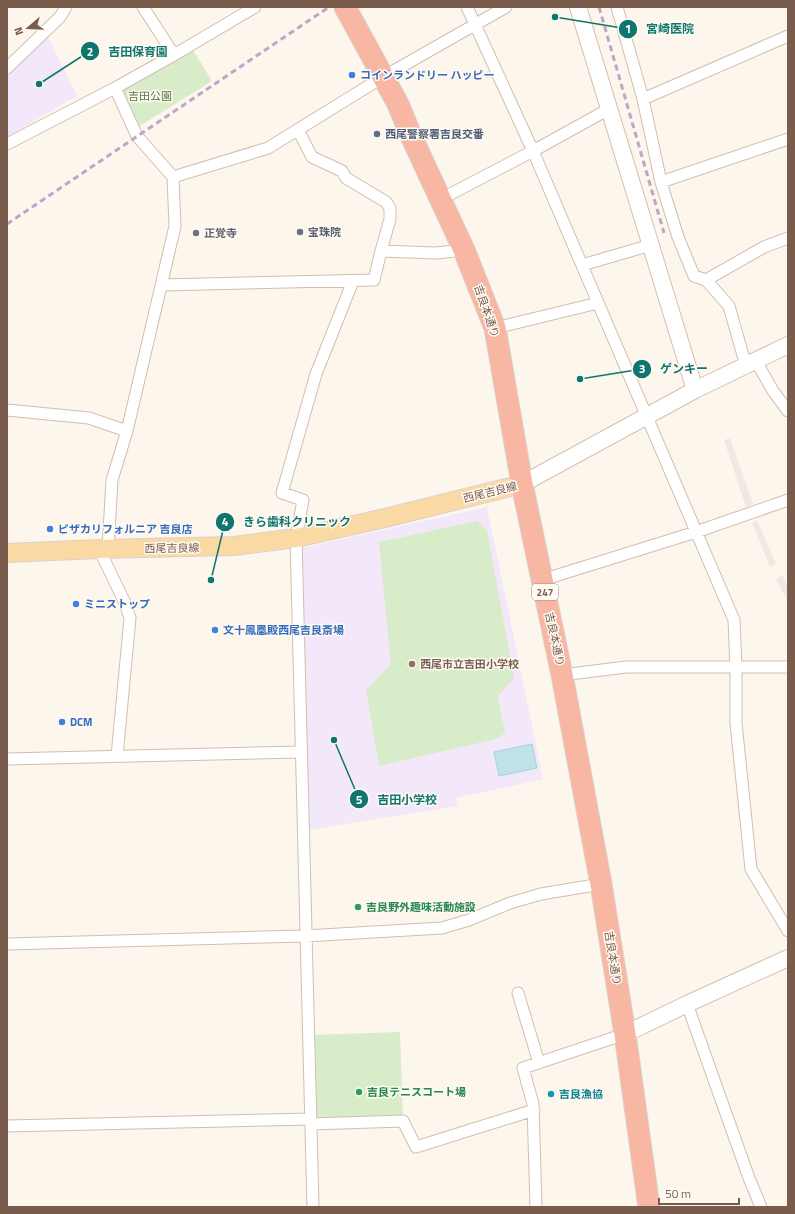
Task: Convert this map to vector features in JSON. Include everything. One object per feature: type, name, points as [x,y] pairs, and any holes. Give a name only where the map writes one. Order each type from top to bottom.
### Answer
[{"type":"highway","name":"吉良本通り","points":[[347,8],[398,104],[412,138],[464,250],[495,328],[522,484],[562,675],[601,884],[625,1034],[649,1207]]},
{"type":"main road","name":"西尾吉良線","points":[[7,553],[234,546],[296,538],[522,484]]},
{"type":"street","points":[[7,68],[60,17],[66,7]]},
{"type":"street","points":[[143,7],[174,55]]},
{"type":"street","points":[[7,144],[115,88],[174,55],[240,11],[256,7]]},
{"type":"street","points":[[467,7],[533,151],[734,620],[736,723],[751,869],[788,931]]},
{"type":"street","points":[[173,177],[268,148],[383,77],[506,7]]},
{"type":"street","points":[[578,7],[695,390]]},
{"type":"street","points":[[617,7],[642,100],[661,182],[678,237],[694,276],[706,280],[729,306],[751,364],[788,411]]},
{"type":"street","points":[[642,100],[788,36]]},
{"type":"street","points":[[115,88],[138,136],[173,177],[175,226],[126,431],[112,480],[103,549],[130,618],[117,756]]},
{"type":"street","points":[[441,199],[609,109]]},
{"type":"street","points":[[162,285],[374,280],[390,219],[390,208],[386,202],[346,178],[342,171],[312,157],[298,130]]},
{"type":"street","points":[[661,182],[788,138]]},
{"type":"street","points":[[706,280],[764,247],[788,238]]},
{"type":"street","points":[[582,265],[651,245]]},
{"type":"street","points":[[381,251],[436,253],[464,250]]},
{"type":"street","points":[[313,1207],[296,538],[303,500],[282,493],[316,374],[353,281]]},
{"type":"street","points":[[495,328],[598,303]]},
{"type":"street","points":[[522,484],[695,390],[751,364],[788,344]]},
{"type":"street","points":[[7,410],[90,418],[126,431]]},
{"type":"street","points":[[542,580],[696,532],[788,500]]},
{"type":"street","points":[[562,675],[626,667],[788,667]]},
{"type":"street","points":[[7,758],[301,752]]},
{"type":"street","points":[[7,944],[305,936],[442,928],[469,920],[510,903],[541,894],[601,884]]},
{"type":"street","points":[[536,1207],[534,1110],[523,1068],[625,1034],[788,958]]},
{"type":"street","points":[[518,993],[539,1063]]},
{"type":"street","points":[[687,1004],[748,1178],[761,1207]]},
{"type":"street","points":[[7,1126],[403,1121],[416,1147],[534,1110]]},
{"type":"shaded area","points":[[47,35],[77,96],[7,137],[7,72]]},
{"type":"shaded area","points":[[730,438],[753,504],[746,507],[724,440]]},
{"type":"shaded area","name":"西尾市立吉田小学校","points":[[487,507],[543,779],[456,798],[458,806],[308,830],[302,548]]},
{"type":"shaded area","points":[[757,520],[776,564],[770,567],[752,523]]},
{"type":"shaded area","points":[[782,575],[788,586],[788,602],[776,579]]},
{"type":"green space","name":"吉田公園","points":[[193,50],[212,81],[138,127],[123,92],[125,88]]},
{"type":"green space","points":[[477,521],[487,530],[514,678],[498,696],[505,733],[496,739],[379,766],[366,690],[391,664],[379,542]]},
{"type":"green space","name":"吉良テニスコート場","points":[[400,1032],[403,1121],[317,1123],[315,1035]]},
{"type":"water","points":[[532,744],[537,768],[499,776],[494,752]]},
{"type":"railway","points":[[7,224],[329,7]]},
{"type":"railway","points":[[599,7],[664,233]]},
{"type":"place","name":"宮崎医院","points":[[555,17]]},
{"type":"place","name":"コインランドリー ハッピー","points":[[352,75]]},
{"type":"place","name":"吉田保育園","points":[[39,84]]},
{"type":"place","name":"西尾警察署吉良交番","points":[[377,134]]},
{"type":"place","name":"宝珠院","points":[[300,232]]},
{"type":"place","name":"正覚寺","points":[[196,233]]},
{"type":"place","name":"ゲンキー","points":[[580,379]]},
{"type":"place","name":"ピザカリフォルニア 吉良店","points":[[50,529]]},
{"type":"place","name":"きら歯科クリニック","points":[[211,580]]},
{"type":"place","name":"ミニストップ","points":[[76,604]]},
{"type":"place","name":"文十鳳凰殿西尾吉良斎場","points":[[215,630]]},
{"type":"place","name":"西尾市立吉田小学校","points":[[412,664]]},
{"type":"place","name":"DCM","points":[[62,722]]},
{"type":"place","name":"吉田小学校","points":[[334,740]]},
{"type":"place","name":"吉良野外趣味活動施設","points":[[358,907]]},
{"type":"place","name":"吉良テニスコート場","points":[[359,1092]]},
{"type":"place","name":"吉良漁協","points":[[551,1094]]}]
